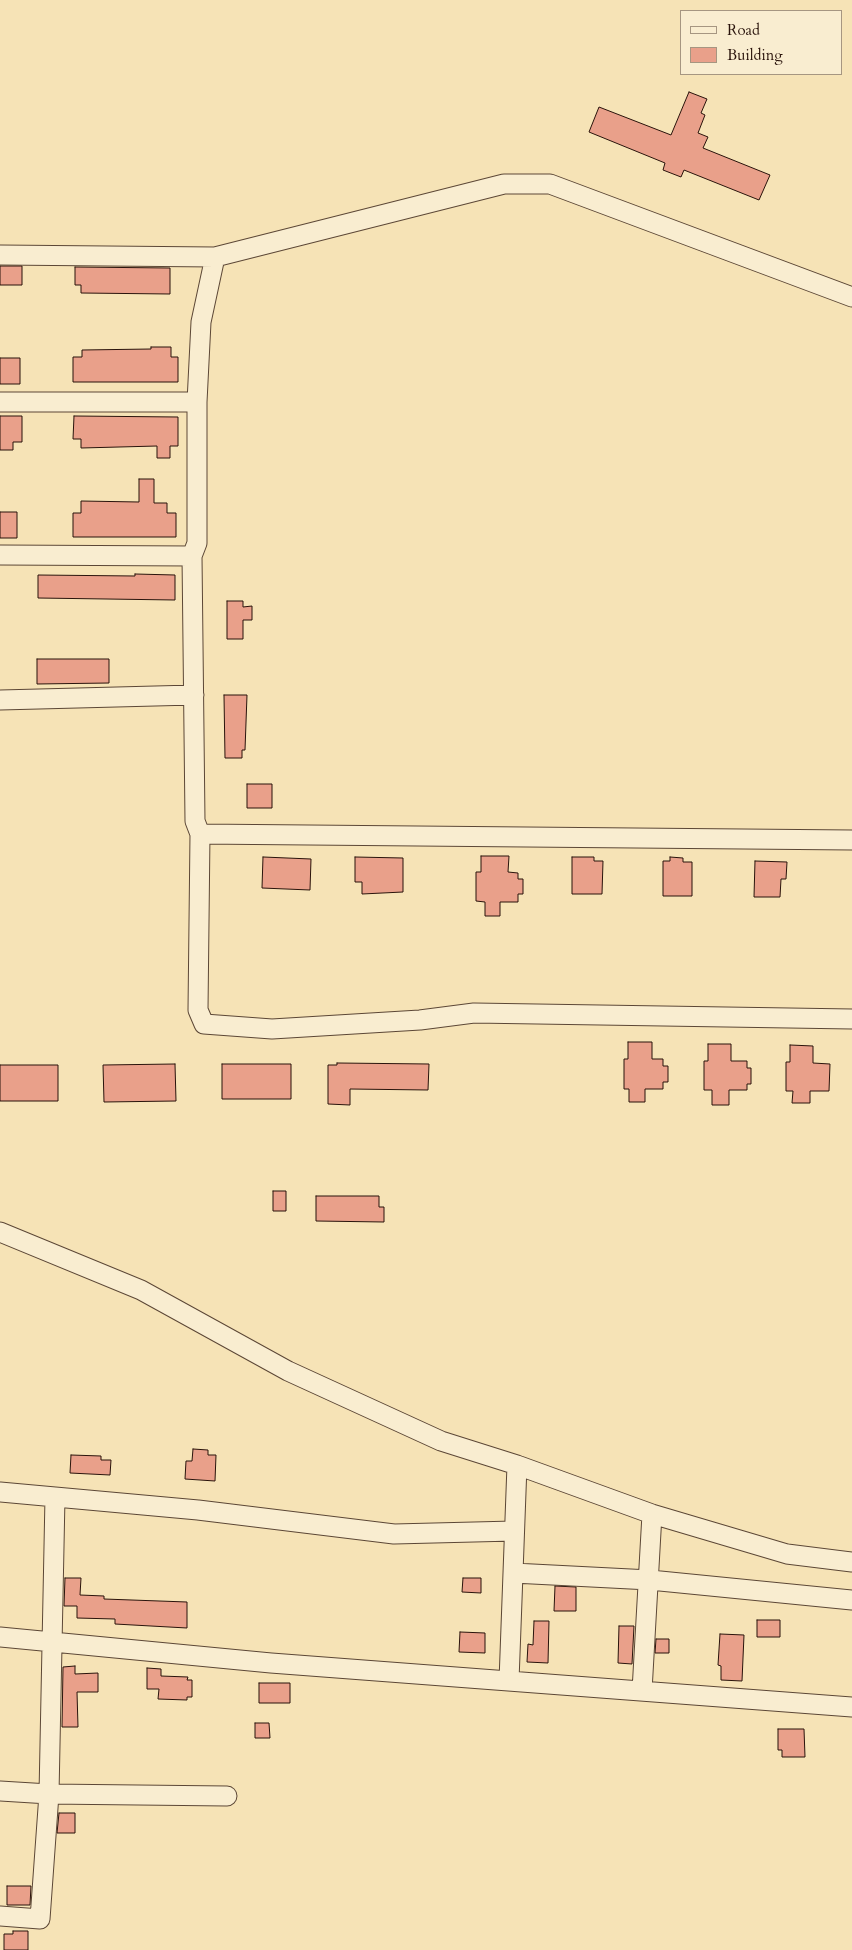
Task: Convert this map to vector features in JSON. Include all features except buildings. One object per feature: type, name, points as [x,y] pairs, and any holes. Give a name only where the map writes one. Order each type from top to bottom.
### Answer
[{"type":"street","points":[[0,255],[215,258],[504,184],[550,184],[852,297]]},
{"type":"street","points":[[215,258],[201,322],[197,402],[197,543],[192,556],[195,821],[200,834],[198,1010],[204,1024],[272,1029],[420,1020],[474,1013],[852,1019]]},
{"type":"street","points":[[0,402],[197,402]]},
{"type":"street","points":[[0,556],[192,556]]},
{"type":"street","points":[[0,700],[194,695]]},
{"type":"street","points":[[200,834],[852,840]]},
{"type":"street","points":[[0,1232],[141,1290],[288,1371],[441,1441],[517,1465],[652,1514],[787,1554],[852,1562]]},
{"type":"street","points":[[509,1681],[517,1465]]},
{"type":"street","points":[[0,1492],[198,1510],[394,1534],[514,1531]]},
{"type":"street","points":[[0,1916],[40,1919],[49,1794],[50,1642],[53,1640],[55,1498]]},
{"type":"street","points":[[642,1691],[650,1580],[652,1514]]},
{"type":"street","points":[[513,1573],[650,1580],[852,1600]]},
{"type":"street","points":[[0,1637],[271,1663],[852,1707]]},
{"type":"street","points":[[0,1791],[49,1794],[226,1796]]}]
